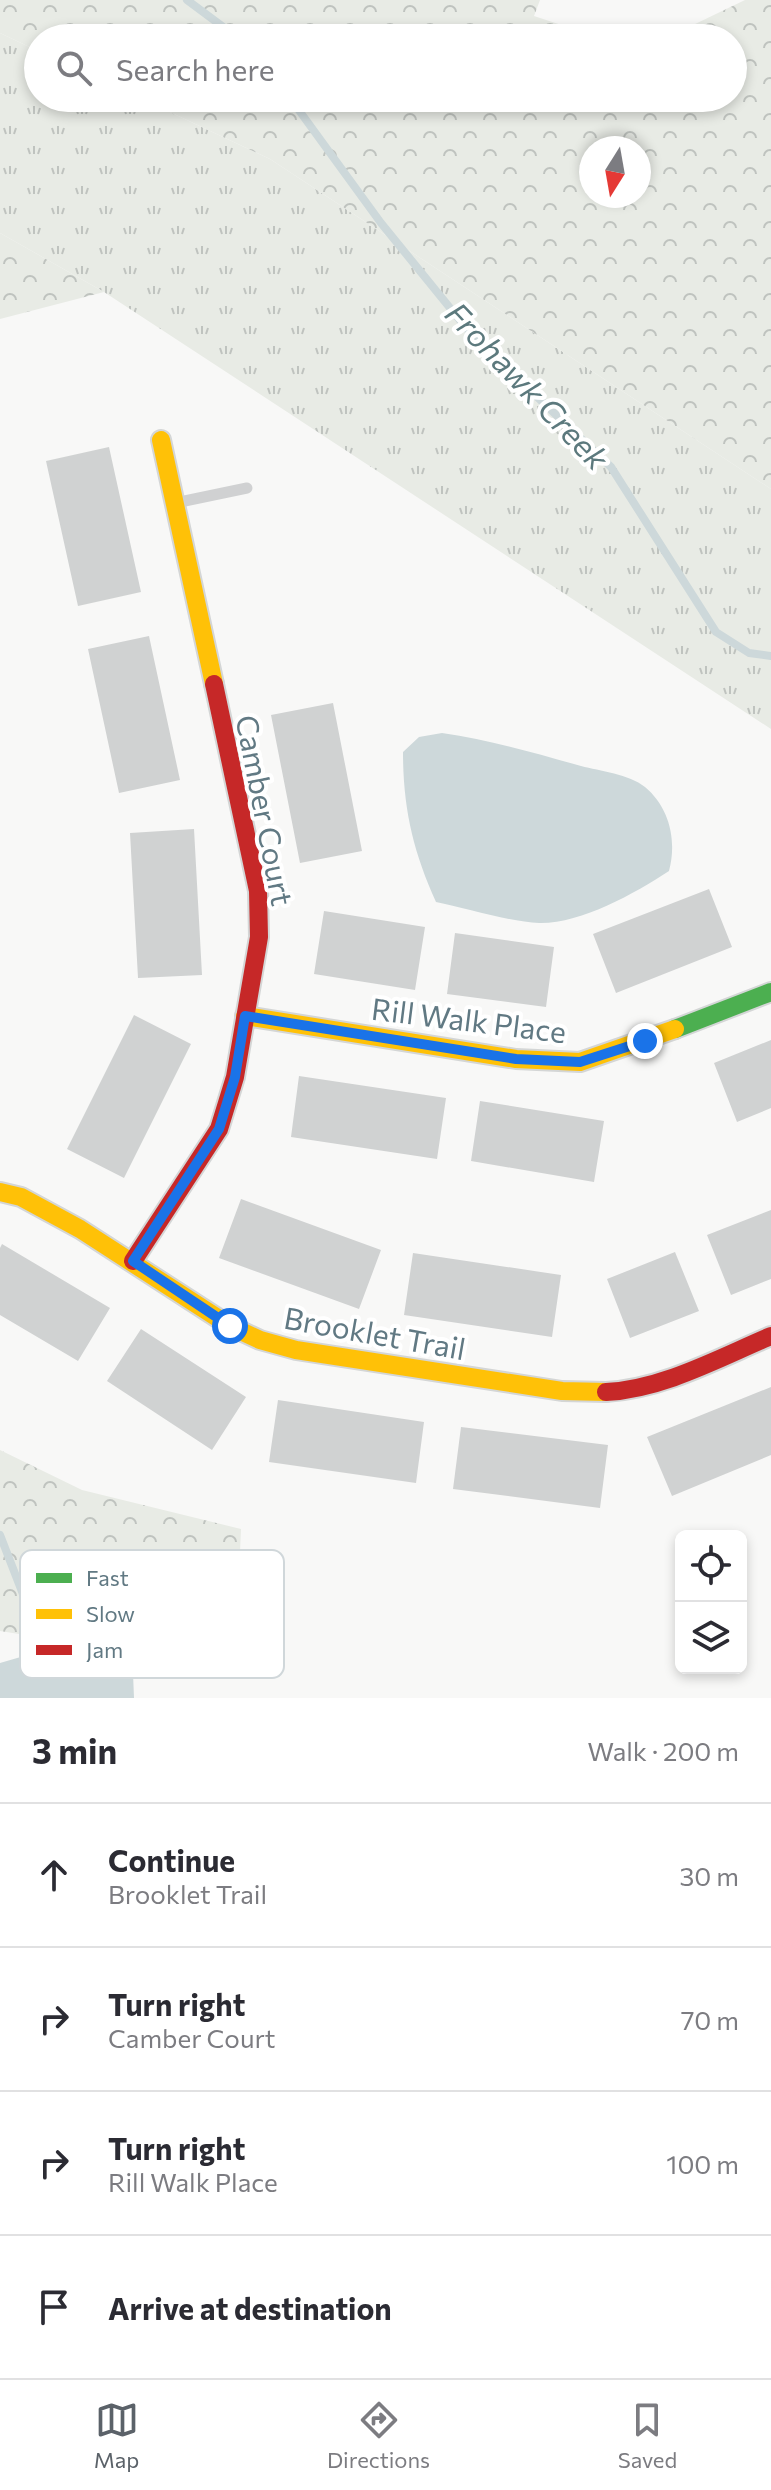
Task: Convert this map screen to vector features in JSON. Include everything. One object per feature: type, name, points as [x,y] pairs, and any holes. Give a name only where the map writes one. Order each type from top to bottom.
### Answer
[{"type":"street","name":"Camber Court","points":[[133,1261],[219,1129],[235,1077],[259,937],[258,891],[161,440]]},
{"type":"street","name":"Rill Walk Place","points":[[245,1016],[516,1059],[580,1062],[645,1041],[771,992]]},
{"type":"street","name":"Brooklet Trail","points":[[0,1192],[21,1197],[133,1261],[230,1326],[260,1340],[296,1350],[562,1391],[626,1390],[679,1373],[771,1336]]},
{"type":"lane","points":[[175,504],[247,488]]},
{"type":"green space","points":[[0,0],[540,0],[534,16],[558,24],[24,24],[24,44],[0,33]]},
{"type":"green space","points":[[745,0],[771,0],[771,489],[270,159],[170,112],[747,112],[747,24],[695,24]]},
{"type":"green space","points":[[0,33],[24,44],[24,112],[170,112],[270,159],[771,489],[771,729],[104,292],[0,233]]},
{"type":"green space","points":[[0,233],[104,292],[0,319]]},
{"type":"green space","points":[[0,1450],[82,1490],[241,1529],[240,1550],[20,1550],[20,1634],[0,1631]]},
{"type":"shaded area","points":[[442,733],[512,747],[614,774],[645,787],[666,815],[672,837],[669,871],[606,906],[555,922],[515,920],[436,902],[411,829],[403,752],[419,737]]},
{"type":"shaded area","points":[[20,1657],[20,1678],[133,1678],[134,1698],[0,1698],[0,1663]]},
{"type":"building","points":[[109,447],[141,592],[78,606],[46,461]]},
{"type":"building","points":[[149,636],[180,780],[119,793],[88,649]]},
{"type":"building","points":[[333,703],[362,851],[300,863],[271,715]]},
{"type":"building","points":[[194,829],[202,975],[138,978],[130,833]]},
{"type":"building","points":[[709,889],[732,947],[616,993],[593,934]]},
{"type":"building","points":[[324,911],[425,927],[415,990],[314,974]]},
{"type":"building","points":[[455,933],[554,947],[546,1007],[447,994]]},
{"type":"building","points":[[134,1015],[191,1044],[124,1178],[67,1149]]},
{"type":"building","points":[[771,1040],[771,1108],[737,1122],[714,1063]]},
{"type":"building","points":[[299,1076],[446,1098],[437,1159],[291,1137]]},
{"type":"building","points":[[480,1101],[604,1121],[594,1182],[471,1161]]},
{"type":"building","points":[[241,1199],[381,1250],[359,1309],[219,1258]]},
{"type":"building","points":[[771,1210],[771,1279],[731,1295],[707,1235]]},
{"type":"building","points":[[2,1244],[110,1308],[78,1361],[0,1315]]},
{"type":"building","points":[[675,1252],[699,1311],[630,1338],[607,1279]]},
{"type":"building","points":[[413,1253],[561,1275],[552,1337],[404,1315]]},
{"type":"building","points":[[141,1329],[246,1397],[212,1450],[107,1381]]},
{"type":"building","points":[[771,1387],[771,1455],[672,1496],[647,1437]]},
{"type":"building","points":[[278,1400],[424,1422],[416,1483],[269,1462]]},
{"type":"building","points":[[461,1427],[608,1445],[600,1508],[453,1489]]},
{"type":"waterway","name":"Frohawk Creek","points":[[187,0],[219,24]]},
{"type":"waterway","name":"Frohawk Creek","points":[[300,112],[381,223],[472,335],[611,467],[716,632],[749,653],[771,656]]},
{"type":"waterway","points":[[0,1535],[20,1587]]},
{"type":"traffic: fast","points":[[675,1029],[771,992]]},
{"type":"traffic: slow","points":[[161,440],[214,684]]},
{"type":"traffic: slow","points":[[245,1016],[516,1059],[580,1062],[675,1029]]},
{"type":"traffic: slow","points":[[0,1192],[21,1197],[80,1229],[230,1326],[260,1340],[296,1350],[562,1391],[606,1392]]},
{"type":"traffic: jam","points":[[133,1261],[219,1129],[235,1077],[259,937],[258,891],[214,684]]},
{"type":"traffic: jam","points":[[606,1392],[670,1379],[771,1336]]},
{"type":"route","points":[[230,1326],[133,1261],[219,1129],[235,1077],[245,1016],[516,1059],[580,1062],[645,1041]]}]
